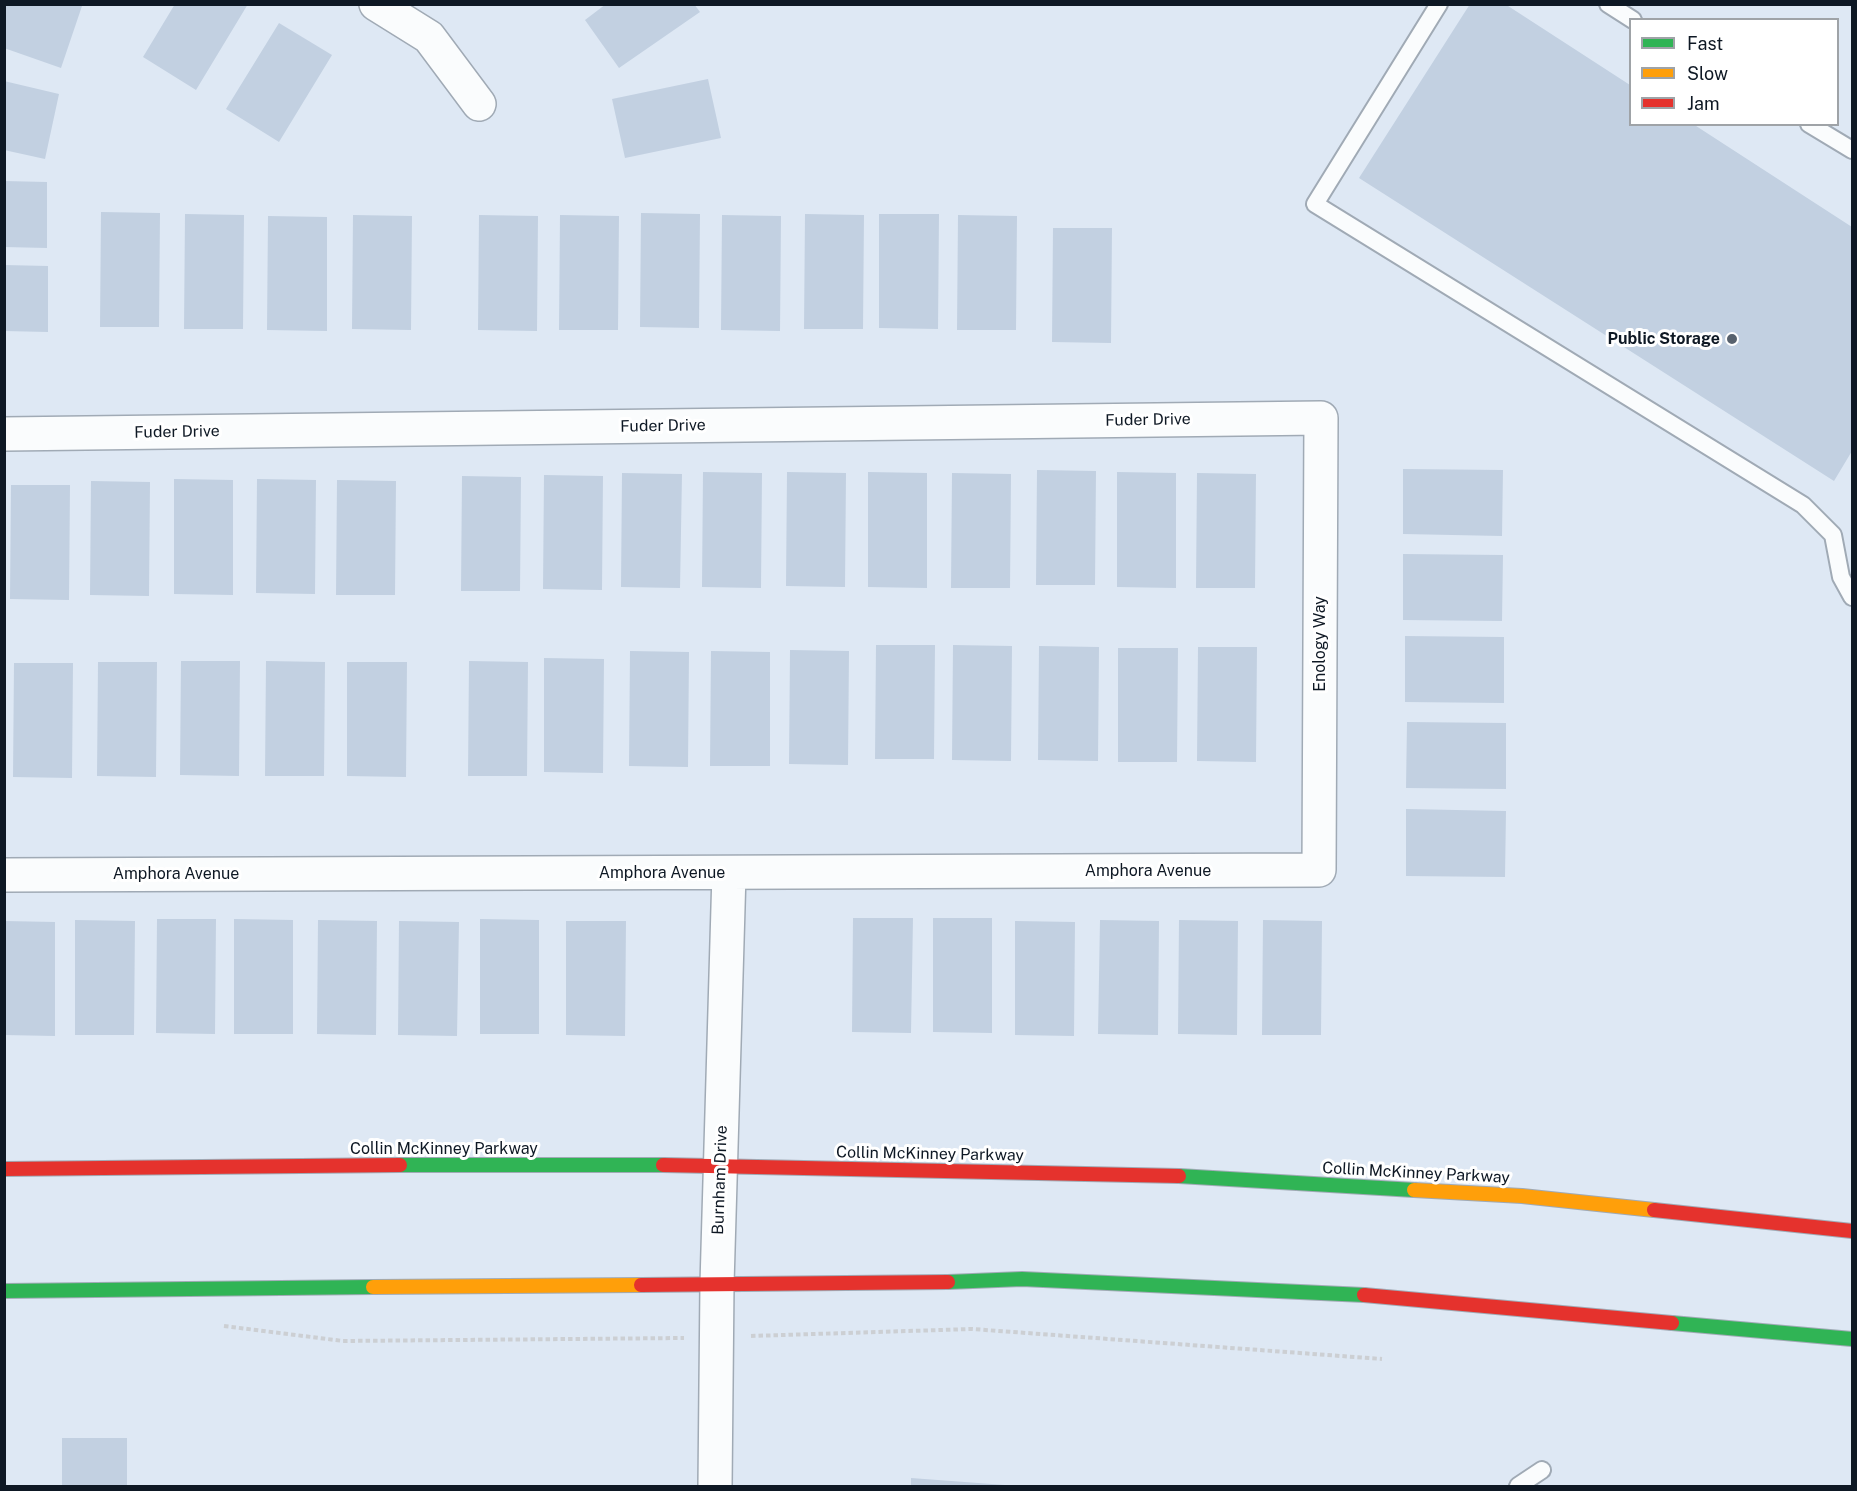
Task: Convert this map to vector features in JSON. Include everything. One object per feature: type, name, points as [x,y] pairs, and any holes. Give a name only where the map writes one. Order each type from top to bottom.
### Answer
[{"type":"street","points":[[376,4],[429,37],[479,104]]},
{"type":"street","name":"Fuder Drive","points":[[4,434],[1320,418]]},
{"type":"street","name":"Enology Way","points":[[1320,418],[1320,870]]},
{"type":"street","name":"Amphora Avenue","points":[[4,875],[1320,870]]},
{"type":"street","name":"Burnham Drive","points":[[715,1486],[717,1284],[729,873]]},
{"type":"street","name":"Collin McKinney Parkway","points":[[4,1169],[254,1165],[720,1165],[1190,1177],[1522,1196],[1852,1231]]},
{"type":"street","points":[[4,1291],[1022,1280],[1225,1287],[1382,1296],[1852,1339]]},
{"type":"lane","points":[[1439,4],[1316,204],[1803,505],[1833,535],[1841,578],[1852,597]]},
{"type":"lane","points":[[1608,4],[1630,18]]},
{"type":"lane","points":[[1812,126],[1852,150]]},
{"type":"lane","points":[[1518,1486],[1542,1470]]},
{"type":"building","points":[[4,4],[77,4],[82,6],[61,68],[4,48]]},
{"type":"building","points":[[175,4],[248,4],[196,90],[143,57]]},
{"type":"building","points":[[606,4],[694,4],[700,12],[619,68],[585,20]]},
{"type":"building","name":"Public Storage","points":[[1470,4],[1505,4],[1629,84],[1629,126],[1696,126],[1852,227],[1852,451],[1834,481],[1359,178]]},
{"type":"building","points":[[279,23],[332,55],[279,142],[226,109]]},
{"type":"building","points":[[708,79],[721,138],[625,158],[612,99]]},
{"type":"building","points":[[4,81],[59,94],[45,159],[4,150]]},
{"type":"building","points":[[4,181],[47,182],[47,248],[4,247]]},
{"type":"building","points":[[101,212],[160,213],[159,327],[100,327]]},
{"type":"building","points":[[641,213],[700,214],[699,328],[640,327]]},
{"type":"building","points":[[185,214],[244,215],[243,329],[184,329]]},
{"type":"building","points":[[805,214],[864,215],[863,329],[804,329]]},
{"type":"building","points":[[879,214],[939,214],[938,329],[879,328]]},
{"type":"building","points":[[353,215],[412,216],[411,330],[352,329]]},
{"type":"building","points":[[479,215],[538,216],[537,331],[478,330]]},
{"type":"building","points":[[560,215],[619,216],[618,330],[559,330]]},
{"type":"building","points":[[722,215],[781,216],[780,331],[721,330]]},
{"type":"building","points":[[958,215],[1017,216],[1016,330],[957,330]]},
{"type":"building","points":[[268,216],[327,217],[327,331],[267,330]]},
{"type":"building","points":[[1053,228],[1112,228],[1111,343],[1052,342]]},
{"type":"building","points":[[4,265],[48,266],[48,332],[4,331]]},
{"type":"building","points":[[1403,469],[1503,470],[1502,536],[1403,534]]},
{"type":"building","points":[[1037,470],[1096,471],[1095,585],[1036,585]]},
{"type":"building","points":[[703,472],[762,473],[761,588],[702,587]]},
{"type":"building","points":[[787,472],[846,473],[845,587],[786,586]]},
{"type":"building","points":[[868,472],[927,473],[927,588],[868,587]]},
{"type":"building","points":[[1117,472],[1176,473],[1176,588],[1117,587]]},
{"type":"building","points":[[622,473],[682,474],[680,588],[621,587]]},
{"type":"building","points":[[952,473],[1011,474],[1010,588],[951,588]]},
{"type":"building","points":[[1197,473],[1256,474],[1255,588],[1196,588]]},
{"type":"building","points":[[544,475],[603,476],[602,590],[543,589]]},
{"type":"building","points":[[462,476],[521,477],[520,591],[461,591]]},
{"type":"building","points":[[174,479],[233,480],[233,595],[174,594]]},
{"type":"building","points":[[257,479],[316,480],[315,594],[256,593]]},
{"type":"building","points":[[337,480],[396,481],[395,595],[336,595]]},
{"type":"building","points":[[91,481],[150,482],[149,596],[90,595]]},
{"type":"building","points":[[11,485],[70,485],[69,600],[10,599]]},
{"type":"building","points":[[1403,554],[1503,555],[1502,621],[1403,620]]},
{"type":"building","points":[[1405,636],[1504,637],[1504,703],[1405,702]]},
{"type":"building","points":[[876,645],[935,645],[934,759],[875,759]]},
{"type":"building","points":[[953,645],[1012,646],[1011,761],[952,760]]},
{"type":"building","points":[[1039,646],[1099,647],[1098,761],[1038,760]]},
{"type":"building","points":[[1198,647],[1257,647],[1256,762],[1197,761]]},
{"type":"building","points":[[1118,648],[1178,648],[1177,762],[1118,762]]},
{"type":"building","points":[[790,650],[849,651],[848,765],[789,764]]},
{"type":"building","points":[[630,651],[689,652],[688,767],[629,766]]},
{"type":"building","points":[[711,651],[770,652],[770,766],[710,766]]},
{"type":"building","points":[[544,658],[604,659],[603,773],[544,772]]},
{"type":"building","points":[[181,661],[240,661],[239,776],[180,775]]},
{"type":"building","points":[[266,661],[325,662],[324,776],[265,776]]},
{"type":"building","points":[[469,661],[528,662],[527,776],[468,776]]},
{"type":"building","points":[[98,662],[157,662],[156,777],[97,776]]},
{"type":"building","points":[[347,662],[407,662],[406,777],[347,776]]},
{"type":"building","points":[[14,663],[73,663],[72,778],[13,777]]},
{"type":"building","points":[[1407,722],[1506,723],[1506,789],[1406,788]]},
{"type":"building","points":[[1406,809],[1506,811],[1505,877],[1406,876]]},
{"type":"building","points":[[853,918],[913,918],[911,1033],[852,1032]]},
{"type":"building","points":[[933,918],[992,918],[992,1033],[933,1032]]},
{"type":"building","points":[[157,919],[216,919],[215,1034],[156,1033]]},
{"type":"building","points":[[234,919],[293,920],[293,1034],[234,1034]]},
{"type":"building","points":[[480,919],[539,920],[539,1034],[480,1034]]},
{"type":"building","points":[[75,920],[135,921],[134,1035],[75,1035]]},
{"type":"building","points":[[318,920],[377,921],[376,1035],[317,1034]]},
{"type":"building","points":[[1100,920],[1159,921],[1158,1035],[1098,1034]]},
{"type":"building","points":[[1179,920],[1238,921],[1237,1035],[1178,1034]]},
{"type":"building","points":[[1263,920],[1322,921],[1321,1035],[1262,1035]]},
{"type":"building","points":[[4,921],[55,922],[55,1036],[4,1035]]},
{"type":"building","points":[[399,921],[459,922],[457,1036],[398,1035]]},
{"type":"building","points":[[566,921],[626,921],[625,1036],[566,1035]]},
{"type":"building","points":[[1015,921],[1075,922],[1074,1036],[1015,1035]]},
{"type":"building","points":[[62,1438],[127,1438],[127,1486],[62,1486]]},
{"type":"building","points":[[911,1478],[1005,1485],[1005,1486],[911,1486]]},
{"type":"traffic: fast","points":[[400,1165],[663,1165]]},
{"type":"traffic: fast","points":[[1179,1176],[1414,1190]]},
{"type":"traffic: fast","points":[[948,1282],[1022,1279],[1364,1295]]},
{"type":"traffic: fast","points":[[4,1291],[373,1287]]},
{"type":"traffic: fast","points":[[1672,1323],[1852,1339]]},
{"type":"traffic: slow","points":[[1414,1190],[1522,1196],[1654,1210]]},
{"type":"traffic: slow","points":[[373,1287],[641,1285]]},
{"type":"traffic: jam","points":[[4,1169],[400,1165]]},
{"type":"traffic: jam","points":[[663,1165],[1179,1176]]},
{"type":"traffic: jam","points":[[1654,1210],[1852,1231]]},
{"type":"traffic: jam","points":[[641,1285],[948,1282]]},
{"type":"traffic: jam","points":[[1364,1295],[1672,1323]]},
{"type":"place","name":"Public Storage","points":[[1732,339]]}]
